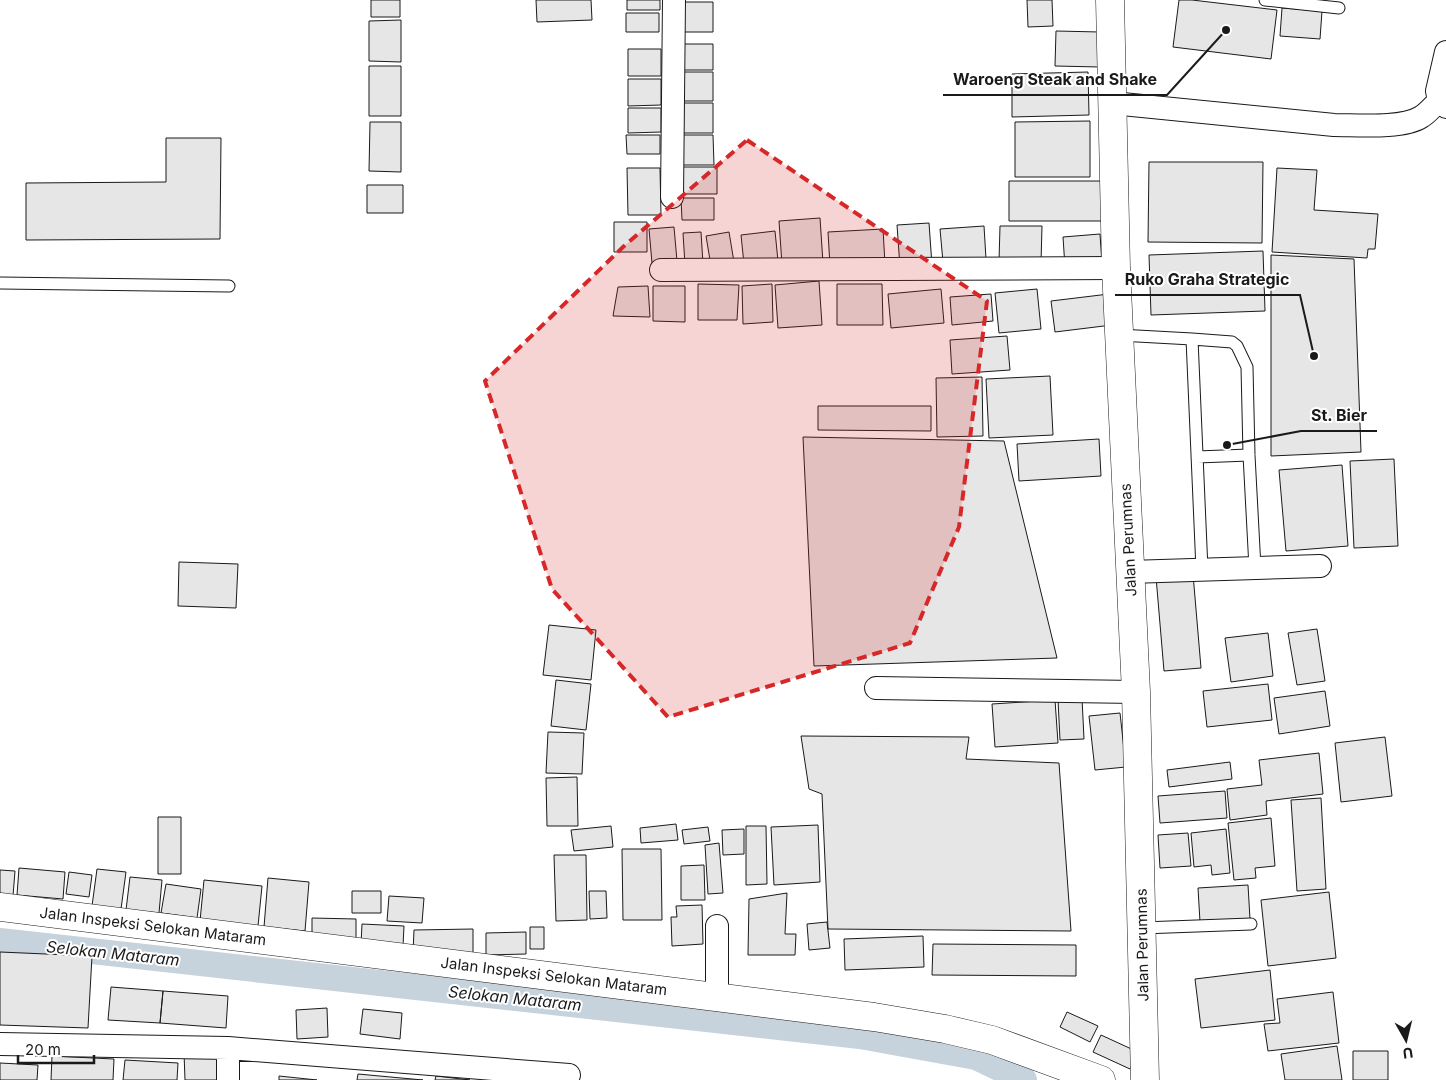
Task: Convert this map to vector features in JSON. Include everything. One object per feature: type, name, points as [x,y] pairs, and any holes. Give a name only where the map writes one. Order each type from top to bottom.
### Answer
[{"type":"main road","name":"Jalan Perumnas","points":[[1110,0],[1116,268],[1136,692],[1145,1080]]},
{"type":"main road","name":"Jalan Inspeksi Selokan Mataram","points":[[0,907],[874,1017],[945,1029],[992,1040],[1101,1080]]},
{"type":"street","points":[[672,197],[674,0]]},
{"type":"street","points":[[1112,103],[1334,125],[1398,124],[1420,118],[1443,104],[1437,91],[1446,52]]},
{"type":"street","points":[[661,270],[1116,268]]},
{"type":"street","points":[[1129,572],[1320,566]]},
{"type":"street","points":[[876,688],[1136,692]]},
{"type":"street","points":[[717,926],[717,997]]},
{"type":"street","points":[[0,1044],[228,1048],[569,1074]]},
{"type":"street","points":[[228,1048],[228,1080]]},
{"type":"lane","points":[[1265,0],[1339,8]]},
{"type":"lane","points":[[0,283],[229,286]]},
{"type":"lane","points":[[1119,335],[1232,342],[1240,351],[1247,367],[1249,455],[1255,568]]},
{"type":"lane","points":[[1192,339],[1202,570]]},
{"type":"lane","points":[[1197,457],[1249,455]]},
{"type":"lane","points":[[1142,928],[1251,924]]},
{"type":"highlighted area","points":[[747,140],[987,301],[959,527],[910,643],[668,717],[552,589],[485,381],[623,247]]},
{"type":"building","points":[[371,0],[400,0],[400,17],[371,17]]},
{"type":"building","points":[[536,0],[591,0],[592,20],[537,22]]},
{"type":"building","points":[[627,0],[660,0],[660,10],[627,10]]},
{"type":"building","points":[[1027,0],[1052,0],[1053,26],[1028,27]]},
{"type":"building","points":[[1179,0],[1277,10],[1271,59],[1173,47]]},
{"type":"building","points":[[680,2],[713,2],[713,32],[680,32]]},
{"type":"building","points":[[1282,8],[1322,11],[1320,39],[1280,36]]},
{"type":"building","points":[[626,13],[659,13],[659,32],[626,32]]},
{"type":"building","points":[[401,20],[401,62],[369,61],[369,21]]},
{"type":"building","points":[[1056,31],[1100,32],[1100,67],[1055,66]]},
{"type":"building","points":[[680,44],[713,44],[713,70],[680,70]]},
{"type":"building","points":[[628,49],[661,49],[661,76],[628,76]]},
{"type":"building","points":[[369,66],[401,66],[401,116],[369,116]]},
{"type":"building","points":[[680,72],[713,72],[713,101],[680,101]]},
{"type":"building","points":[[1088,72],[1089,115],[1012,117],[1012,74]]},
{"type":"building","points":[[628,79],[661,79],[661,105],[628,106]]},
{"type":"building","points":[[680,103],[713,103],[713,133],[680,133]]},
{"type":"building","points":[[628,108],[661,108],[661,132],[628,133]]},
{"type":"building","points":[[1090,121],[1090,177],[1015,177],[1015,122]]},
{"type":"building","points":[[370,122],[401,122],[401,172],[369,171]]},
{"type":"building","points":[[626,135],[660,135],[660,154],[627,154]]},
{"type":"building","points":[[680,135],[713,135],[714,165],[680,165]]},
{"type":"building","points":[[166,138],[221,138],[220,239],[26,240],[26,183],[166,182]]},
{"type":"building","points":[[1149,162],[1263,162],[1262,243],[1148,242]]},
{"type":"building","points":[[682,167],[717,167],[717,194],[682,194]]},
{"type":"building","points":[[627,168],[660,168],[661,215],[628,215]]},
{"type":"building","points":[[1277,168],[1317,170],[1314,210],[1378,214],[1375,249],[1368,249],[1367,258],[1272,252]]},
{"type":"building","points":[[1009,181],[1106,181],[1106,221],[1009,221]]},
{"type":"building","points":[[367,185],[403,185],[403,213],[367,213]]},
{"type":"building","points":[[681,198],[714,198],[714,220],[682,220]]},
{"type":"building","points":[[820,218],[823,263],[782,265],[779,221]]},
{"type":"building","points":[[614,222],[647,222],[647,252],[614,252]]},
{"type":"building","points":[[929,223],[932,265],[900,267],[897,225]]},
{"type":"building","points":[[984,226],[986,259],[943,262],[940,229]]},
{"type":"building","points":[[1000,226],[1042,226],[1041,263],[999,262]]},
{"type":"building","points":[[674,227],[677,261],[652,263],[649,229]]},
{"type":"building","points":[[883,229],[885,264],[830,266],[828,232]]},
{"type":"building","points":[[775,231],[778,261],[744,264],[741,235]]},
{"type":"building","points":[[701,232],[703,264],[685,265],[683,233]]},
{"type":"building","points":[[729,232],[734,262],[711,266],[706,236]]},
{"type":"building","points":[[1100,234],[1102,264],[1065,267],[1063,237]]},
{"type":"building","points":[[1263,251],[1265,311],[1151,315],[1149,255]]},
{"type":"building","points":[[1271,255],[1354,259],[1361,452],[1271,456]]},
{"type":"building","points":[[819,281],[822,325],[778,328],[775,285]]},
{"type":"building","points":[[698,284],[739,285],[737,320],[698,320]]},
{"type":"building","points":[[772,284],[773,322],[743,324],[742,286]]},
{"type":"building","points":[[837,284],[882,284],[883,325],[837,325]]},
{"type":"building","points":[[648,286],[650,317],[613,316],[618,287]]},
{"type":"building","points":[[653,286],[685,286],[685,322],[653,321]]},
{"type":"building","points":[[941,289],[944,323],[891,328],[888,294]]},
{"type":"building","points":[[1037,289],[1041,329],[999,333],[995,293]]},
{"type":"building","points":[[991,294],[993,321],[952,325],[950,297]]},
{"type":"building","points":[[1109,294],[1112,325],[1055,332],[1051,301]]},
{"type":"building","points":[[1007,336],[1010,370],[952,374],[950,340]]},
{"type":"building","points":[[1050,376],[1053,435],[989,438],[986,379]]},
{"type":"building","points":[[982,377],[983,436],[937,437],[936,378]]},
{"type":"building","points":[[818,406],[931,406],[931,431],[818,430]]},
{"type":"building","points":[[803,437],[1004,441],[1057,658],[814,666]]},
{"type":"building","points":[[1099,439],[1101,476],[1019,481],[1017,444]]},
{"type":"building","points":[[1394,459],[1398,546],[1354,548],[1350,461]]},
{"type":"building","points":[[1342,465],[1348,546],[1286,551],[1279,470]]},
{"type":"building","points":[[179,562],[238,564],[236,608],[178,606]]},
{"type":"building","points":[[1193,574],[1201,668],[1164,671],[1156,577]]},
{"type":"building","points":[[549,625],[596,630],[591,680],[543,675]]},
{"type":"building","points":[[1317,629],[1325,681],[1297,685],[1288,633]]},
{"type":"building","points":[[1268,633],[1273,676],[1231,682],[1225,638]]},
{"type":"building","points":[[556,680],[591,684],[586,730],[551,726]]},
{"type":"building","points":[[1268,684],[1272,720],[1207,727],[1203,691]]},
{"type":"building","points":[[1325,691],[1330,726],[1279,734],[1274,698]]},
{"type":"building","points":[[1082,698],[1084,739],[1060,740],[1058,700]]},
{"type":"building","points":[[1055,700],[1058,743],[995,747],[992,704]]},
{"type":"building","points":[[1120,713],[1126,767],[1095,770],[1089,716]]},
{"type":"building","points":[[548,732],[584,733],[582,774],[546,773]]},
{"type":"building","points":[[801,736],[969,737],[966,759],[1059,763],[1071,931],[828,929],[822,794],[809,789]]},
{"type":"building","points":[[1385,737],[1392,796],[1341,802],[1335,743]]},
{"type":"building","points":[[1319,753],[1323,794],[1266,801],[1267,815],[1230,820],[1227,789],[1262,785],[1259,760]]},
{"type":"building","points":[[1230,762],[1232,779],[1169,787],[1167,770]]},
{"type":"building","points":[[577,777],[578,826],[547,826],[546,778]]},
{"type":"building","points":[[1225,791],[1227,818],[1160,823],[1158,796]]},
{"type":"building","points":[[1321,798],[1326,889],[1297,891],[1291,800]]},
{"type":"building","points":[[158,817],[181,817],[181,874],[158,874]]},
{"type":"building","points":[[1271,818],[1275,866],[1255,868],[1256,878],[1234,880],[1228,823]]},
{"type":"building","points":[[676,824],[678,840],[641,843],[640,828]]},
{"type":"building","points":[[818,825],[820,882],[774,885],[771,827]]},
{"type":"building","points":[[611,826],[613,847],[574,851],[571,830]]},
{"type":"building","points":[[746,826],[766,826],[767,884],[746,885]]},
{"type":"building","points":[[708,827],[710,841],[684,844],[682,830]]},
{"type":"building","points":[[744,829],[744,854],[723,855],[722,830]]},
{"type":"building","points":[[1226,829],[1230,873],[1212,875],[1211,865],[1194,867],[1191,833]]},
{"type":"building","points":[[1188,833],[1191,866],[1160,868],[1158,835]]},
{"type":"building","points":[[719,843],[723,893],[708,894],[705,845]]},
{"type":"building","points":[[622,849],[661,849],[662,920],[623,920]]},
{"type":"building","points":[[554,855],[586,855],[587,920],[556,921]]},
{"type":"building","points":[[704,865],[705,900],[681,900],[681,866]]},
{"type":"building","points":[[19,868],[65,872],[63,899],[17,895]]},
{"type":"building","points":[[97,869],[126,872],[121,909],[92,906]]},
{"type":"building","points":[[0,870],[15,871],[13,896],[0,895]]},
{"type":"building","points":[[69,872],[92,875],[89,897],[66,894]]},
{"type":"building","points":[[130,877],[162,880],[159,913],[126,910]]},
{"type":"building","points":[[268,878],[309,882],[305,931],[264,927]]},
{"type":"building","points":[[204,880],[262,886],[258,926],[200,921]]},
{"type":"building","points":[[166,884],[201,889],[197,918],[161,913]]},
{"type":"building","points":[[1248,885],[1250,919],[1200,922],[1198,888]]},
{"type":"building","points":[[352,891],[381,891],[381,913],[352,913]]},
{"type":"building","points":[[589,891],[606,891],[607,918],[590,919]]},
{"type":"building","points":[[1329,892],[1336,958],[1268,966],[1261,900]]},
{"type":"building","points":[[787,893],[785,934],[796,934],[795,955],[748,955],[749,899]]},
{"type":"building","points":[[389,896],[424,898],[422,923],[387,921]]},
{"type":"building","points":[[702,905],[703,944],[672,946],[671,917],[677,917],[676,906]]},
{"type":"building","points":[[312,918],[356,919],[356,940],[312,939]]},
{"type":"building","points":[[827,922],[830,948],[809,950],[807,924]]},
{"type":"building","points":[[362,924],[404,926],[403,946],[361,944]]},
{"type":"building","points":[[530,927],[544,927],[544,949],[530,949]]},
{"type":"building","points":[[473,929],[473,953],[413,953],[414,930]]},
{"type":"building","points":[[526,932],[526,954],[486,955],[486,933]]},
{"type":"building","points":[[923,936],[924,967],[845,970],[844,939]]},
{"type":"building","points":[[933,944],[1076,945],[1076,976],[932,975]]},
{"type":"building","points":[[0,952],[92,956],[88,1028],[0,1025]]},
{"type":"building","points":[[1270,970],[1275,1020],[1201,1028],[1195,979]]},
{"type":"building","points":[[111,987],[163,991],[160,1023],[108,1020]]},
{"type":"building","points":[[163,991],[228,996],[226,1028],[160,1023]]},
{"type":"building","points":[[1333,992],[1339,1043],[1268,1051],[1264,1024],[1280,1023],[1277,999]]},
{"type":"building","points":[[327,1008],[328,1037],[297,1039],[296,1010]]},
{"type":"building","points":[[363,1009],[402,1013],[400,1039],[360,1034]]},
{"type":"building","points":[[1067,1012],[1098,1026],[1090,1042],[1060,1027]]},
{"type":"building","points":[[1101,1035],[1138,1052],[1130,1069],[1093,1052]]},
{"type":"building","points":[[1337,1046],[1342,1080],[1285,1080],[1281,1054]]},
{"type":"building","points":[[1353,1051],[1388,1051],[1388,1080],[1353,1080]]},
{"type":"building","points":[[218,1052],[219,1080],[185,1080],[184,1053]]},
{"type":"building","points":[[52,1056],[114,1059],[113,1080],[51,1080]]},
{"type":"building","points":[[125,1060],[178,1063],[177,1080],[123,1080]]},
{"type":"building","points":[[0,1063],[38,1065],[37,1080],[0,1080]]},
{"type":"building","points":[[358,1074],[423,1080],[357,1080]]},
{"type":"building","points":[[279,1076],[317,1080],[279,1080]]},
{"type":"building","points":[[436,1076],[470,1080],[435,1080]]},
{"type":"waterway","name":"Selokan Mataram","points":[[0,941],[860,1036],[976,1057],[1024,1080]]},
{"type":"place","name":"Waroeng Steak and Shake","points":[[1226,30]]},
{"type":"place","name":"Ruko Graha Strategic","points":[[1314,356]]},
{"type":"place","name":"St. Bier","points":[[1227,445]]}]
